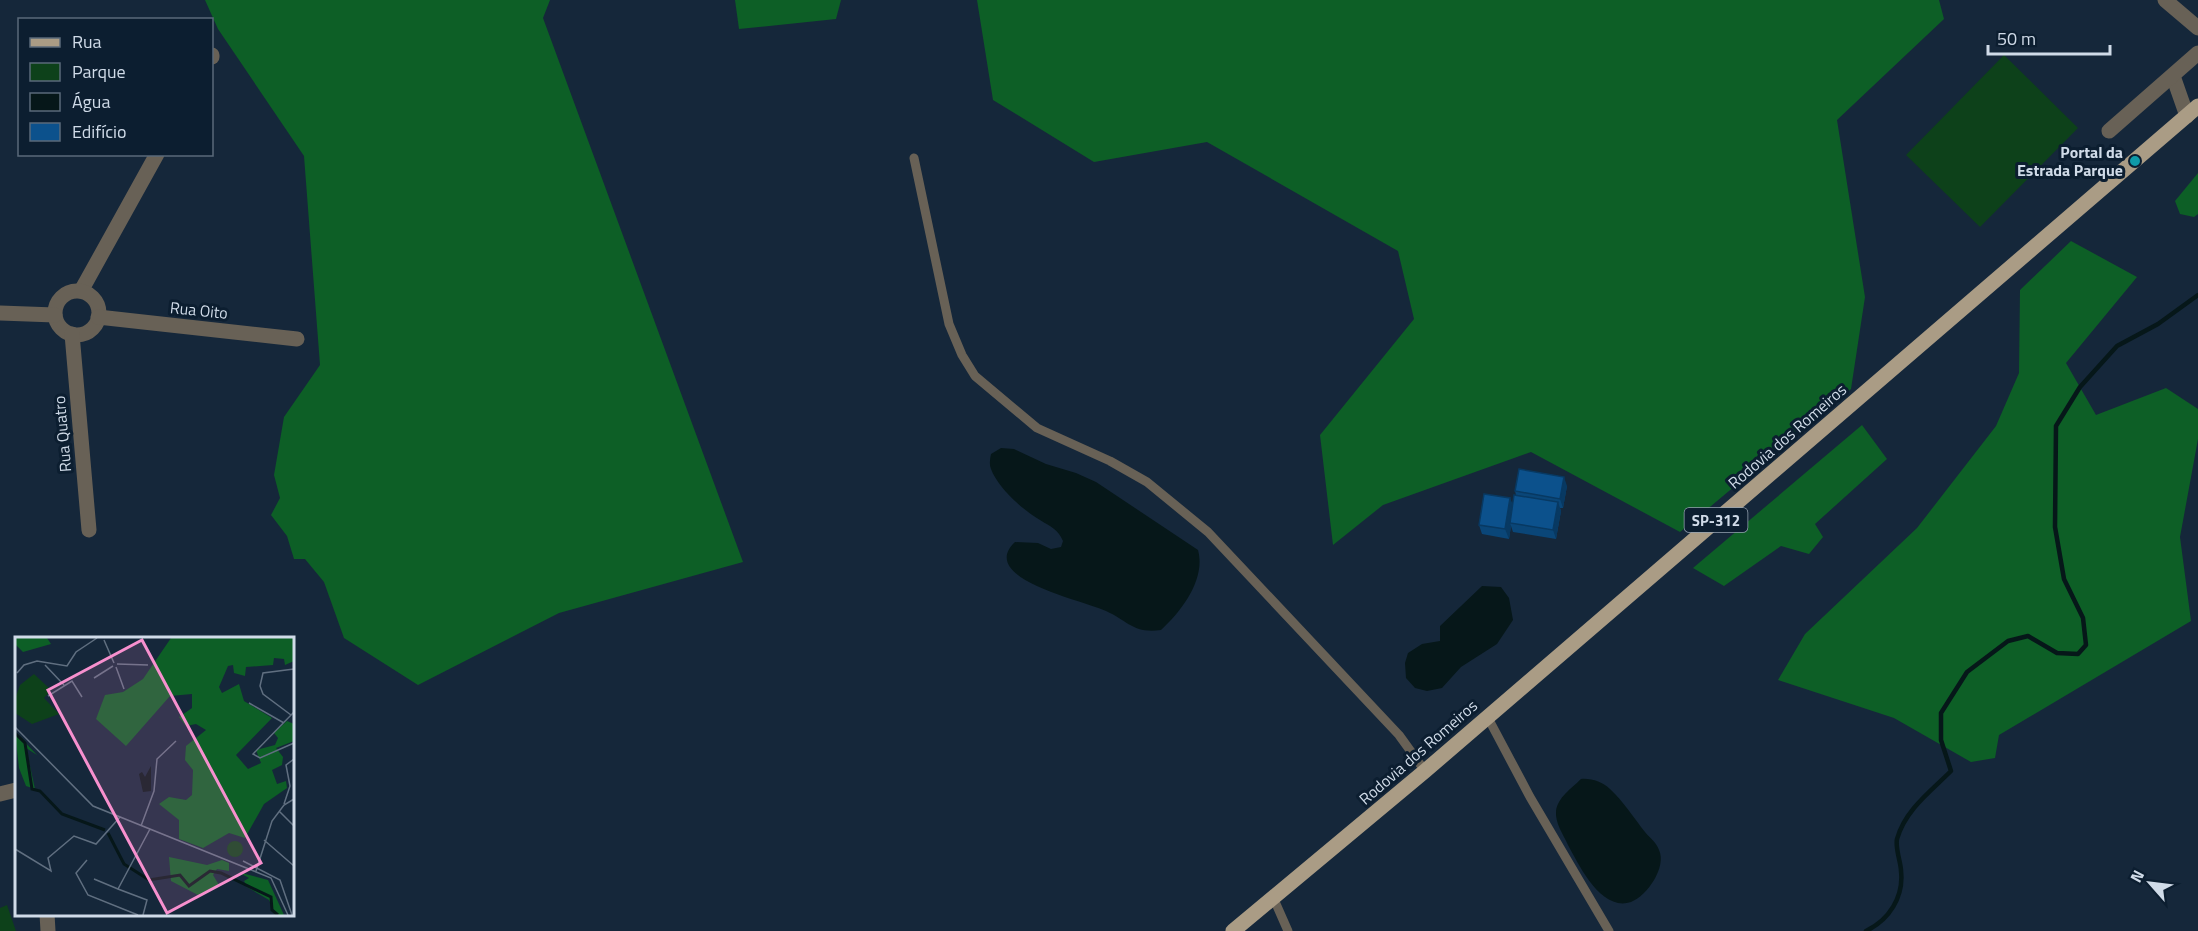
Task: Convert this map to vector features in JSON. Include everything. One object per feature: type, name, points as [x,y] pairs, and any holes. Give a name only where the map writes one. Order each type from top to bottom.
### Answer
[{"type":"main road","name":"Rodovia dos Romeiros","points":[[1233,931],[1425,771],[2192,111]]},
{"type":"street","points":[[2165,0],[2198,28]]},
{"type":"street","points":[[2109,131],[2198,53]]},
{"type":"street","points":[[2173,76],[2192,111]]},
{"type":"street","points":[[81,291],[156,156]]},
{"type":"street","points":[[81,291],[87,293],[97,303],[98,317],[92,329],[72,334],[61,327],[55,315],[58,302],[62,297],[68,292],[81,291]]},
{"type":"street","points":[[0,312],[55,315]]},
{"type":"street","name":"Rua Oito","points":[[98,317],[297,339]]},
{"type":"street","name":"Rua Quatro","points":[[72,334],[88,531]]},
{"type":"street","points":[[0,794],[15,790]]},
{"type":"street","points":[[47,916],[48,931]]},
{"type":"lane","points":[[914,158],[949,324],[962,355],[975,376],[1037,428],[1110,461],[1147,482],[1208,532],[1399,735],[1425,771]]},
{"type":"lane","points":[[1487,716],[1530,797],[1609,931]]},
{"type":"lane","points":[[1273,897],[1288,931]]},
{"type":"green space","points":[[205,0],[550,0],[543,18],[743,562],[559,613],[418,685],[344,638],[324,582],[305,559],[294,559],[287,536],[271,515],[280,498],[274,475],[284,417],[320,365],[304,156],[218,29]]},
{"type":"green space","points":[[735,0],[841,0],[836,19],[739,29]]},
{"type":"green space","points":[[977,0],[1939,0],[1944,19],[1837,120],[1865,297],[1851,389],[1680,532],[1531,452],[1383,505],[1333,545],[1320,435],[1414,319],[1398,251],[1207,142],[1094,162],[993,100]]},
{"type":"green space","points":[[2004,55],[2078,128],[1980,227],[1906,155]]},
{"type":"green space","points":[[2198,173],[2198,214],[2194,217],[2180,214],[2175,201]]},
{"type":"green space","points":[[2071,241],[2137,277],[2066,363],[2096,415],[2166,388],[2198,409],[2198,439],[2180,537],[2191,621],[1999,735],[1995,758],[1971,762],[1894,718],[1778,680],[1805,634],[1917,528],[1996,426],[2019,373],[2020,290]]},
{"type":"green space","points":[[1862,425],[1887,459],[1815,524],[1823,537],[1809,554],[1781,546],[1724,586],[1693,568]]},
{"type":"green space","points":[[7,905],[16,931],[0,931],[0,908]]},
{"type":"water","points":[[1001,448],[1014,449],[1046,464],[1096,482],[1198,550],[1199,572],[1190,594],[1177,614],[1161,630],[1144,630],[1132,626],[1106,611],[1038,587],[1010,567],[1007,555],[1015,542],[1038,543],[1051,549],[1061,547],[1063,541],[1056,531],[1033,516],[999,484],[990,462],[991,454]]},
{"type":"water","points":[[1482,586],[1501,587],[1509,598],[1513,620],[1497,644],[1461,667],[1442,688],[1427,691],[1415,688],[1406,678],[1405,663],[1408,653],[1422,644],[1440,641],[1440,626]]},
{"type":"water","points":[[1581,779],[1597,781],[1610,789],[1658,847],[1661,857],[1658,872],[1643,894],[1631,902],[1620,903],[1610,900],[1592,885],[1560,828],[1556,815],[1557,806],[1565,794]]},
{"type":"building","points":[[1519,469],[1564,477],[1560,499],[1515,491]]},
{"type":"building","points":[[1484,494],[1510,498],[1505,529],[1479,525]]},
{"type":"building","points":[[1514,495],[1558,502],[1553,530],[1510,523]]},
{"type":"waterway","points":[[1866,931],[1882,921],[1897,899],[1901,881],[1897,839],[1906,819],[1951,771],[1941,740],[1941,713],[1967,672],[2008,641],[2028,636],[2057,653],[2078,654],[2086,645],[2083,618],[2064,579],[2055,527],[2056,426],[2080,387],[2117,346],[2158,324],[2198,295]]},
{"type":"place","name":"Portal da Estrada Parque","points":[[2135,161]]}]
